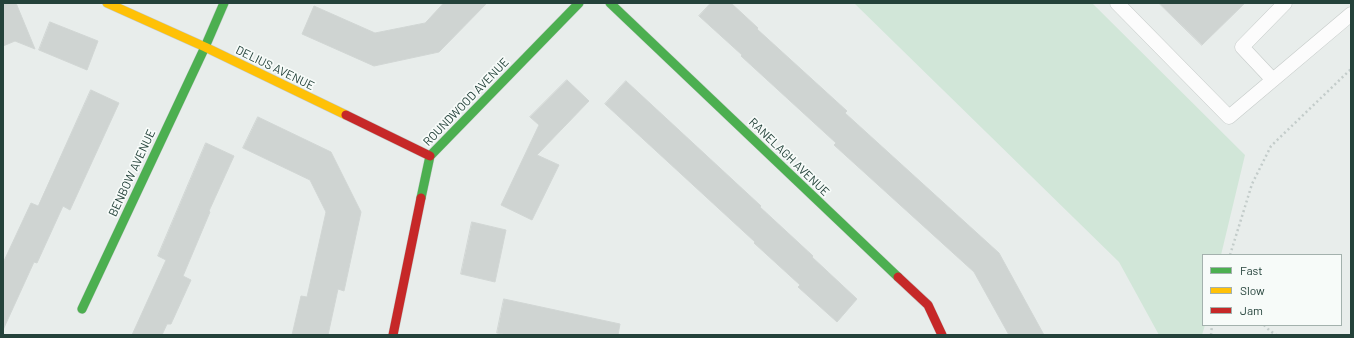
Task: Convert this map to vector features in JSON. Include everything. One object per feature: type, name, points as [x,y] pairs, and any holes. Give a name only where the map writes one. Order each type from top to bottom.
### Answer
[{"type":"street","name":"DELIUS AVENUE","points":[[107,3],[204,47],[430,156]]},
{"type":"street","name":"BENBOW AVENUE","points":[[82,308],[224,3]]},
{"type":"street","name":"ROUNDWOOD AVENUE","points":[[393,335],[430,156],[579,3]]},
{"type":"street","name":"RANELAGH AVENUE","points":[[610,3],[928,304],[942,335]]},
{"type":"lane","points":[[1117,3],[1229,118],[1351,14]]},
{"type":"lane","points":[[1273,80],[1242,47],[1285,3]]},
{"type":"path","points":[[1230,254],[1252,184],[1271,146],[1351,69]]},
{"type":"path","points":[[1265,326],[1276,335]]},
{"type":"green space","points":[[854,3],[1092,3],[1245,155],[1221,254],[1202,254],[1202,326],[1205,326],[1202,335],[1159,335],[1119,262]]},
{"type":"building","points":[[3,3],[16,3],[35,49],[15,41],[3,46]]},
{"type":"building","points":[[444,3],[487,3],[439,52],[374,66],[302,34],[314,6],[375,33],[425,23]]},
{"type":"building","points":[[711,3],[731,3],[758,28],[757,29],[847,111],[845,113],[999,253],[1044,335],[1009,335],[974,272],[834,145],[836,143],[699,16]]},
{"type":"building","points":[[1159,3],[1245,3],[1202,45]]},
{"type":"building","points":[[50,22],[98,41],[87,70],[39,50]]},
{"type":"building","points":[[567,80],[589,101],[537,155],[559,165],[532,220],[501,205],[539,125],[530,117]]},
{"type":"building","points":[[626,81],[761,206],[760,207],[857,299],[837,322],[798,287],[800,285],[754,243],[755,242],[605,104]]},
{"type":"building","points":[[91,90],[119,103],[70,210],[63,206],[37,263],[34,262],[3,330],[3,263],[31,203],[38,206]]},
{"type":"building","points":[[258,117],[331,152],[361,212],[344,291],[338,289],[328,335],[292,335],[301,296],[307,297],[326,212],[310,180],[243,148]]},
{"type":"building","points":[[206,143],[234,156],[209,211],[210,212],[183,276],[191,280],[171,324],[167,324],[162,335],[132,335],[166,260],[158,256]]},
{"type":"building","points":[[472,222],[506,230],[495,282],[461,274]]},
{"type":"building","points":[[504,299],[620,324],[618,335],[509,335],[497,333]]},
{"type":"traffic: fast","points":[[82,309],[205,47],[224,3]]},
{"type":"traffic: fast","points":[[421,198],[430,156],[579,3]]},
{"type":"traffic: fast","points":[[610,3],[898,277]]},
{"type":"traffic: slow","points":[[107,3],[205,47],[346,115]]},
{"type":"traffic: jam","points":[[346,115],[430,156]]},
{"type":"traffic: jam","points":[[393,335],[421,198]]},
{"type":"traffic: jam","points":[[898,277],[928,305],[942,335]]}]
